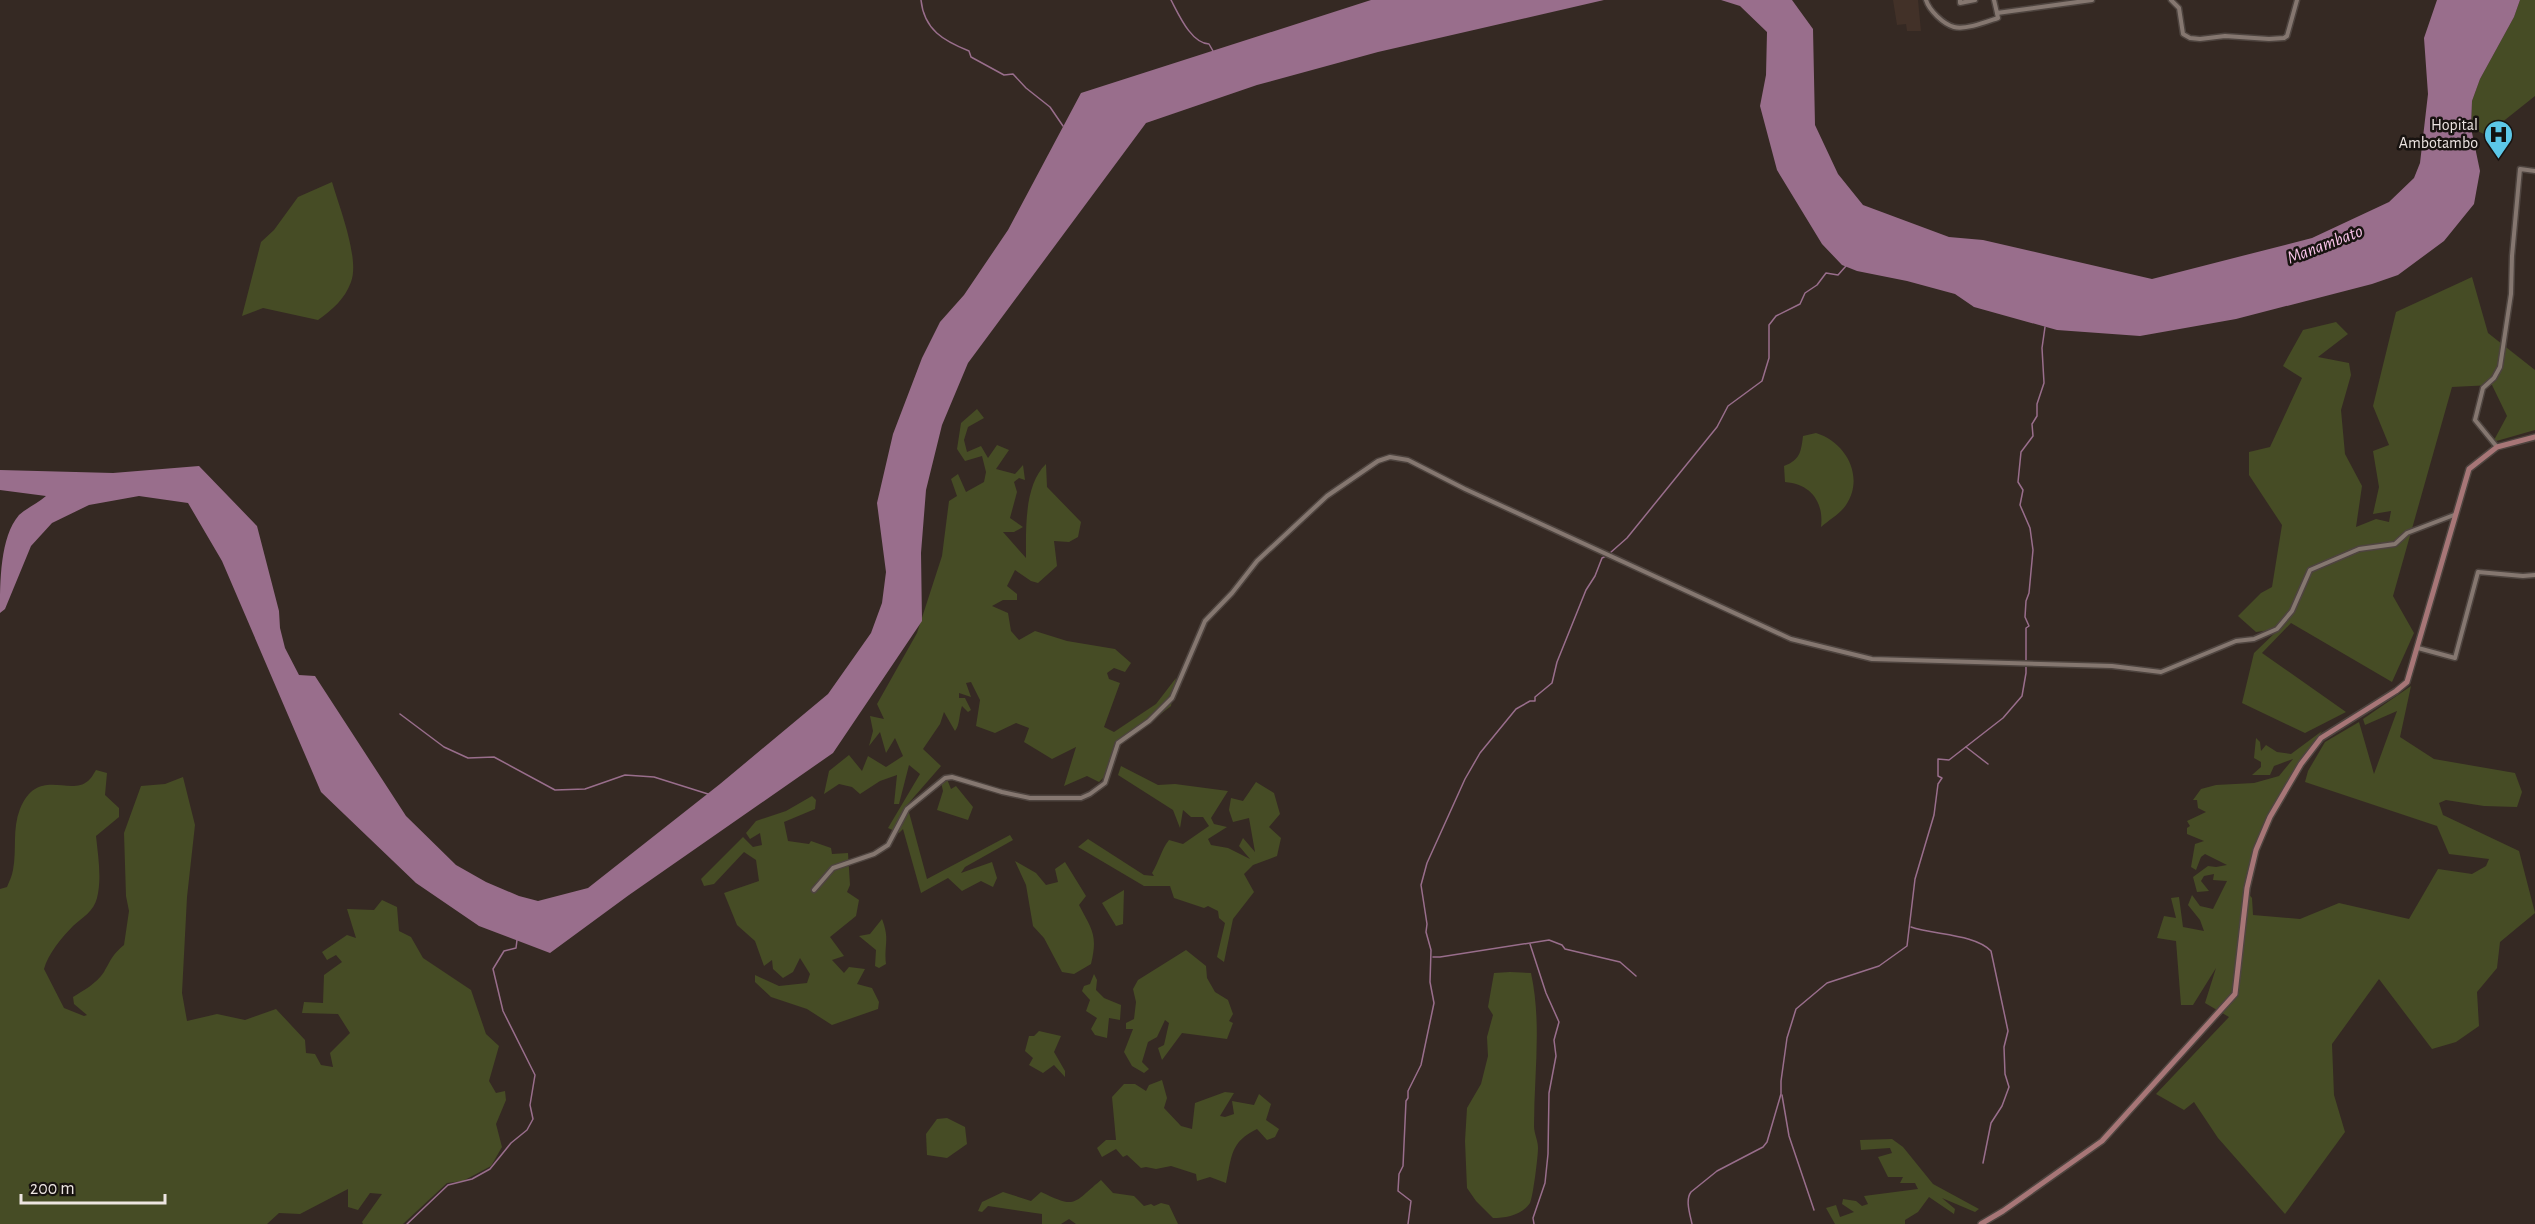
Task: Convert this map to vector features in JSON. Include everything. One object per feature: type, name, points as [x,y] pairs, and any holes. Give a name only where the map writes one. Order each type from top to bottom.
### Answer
[{"type":"main road","points":[[1980,1224],[2003,1211],[2102,1141],[2235,994],[2247,888],[2256,850],[2270,817],[2301,764],[2321,738],[2396,691],[2407,681],[2469,469],[2497,447],[2535,437]]},
{"type":"street","points":[[1926,0],[1938,17],[1954,27],[1980,24],[1998,18],[1994,0]]},
{"type":"street","points":[[1960,0],[1960,3],[1975,0]]},
{"type":"street","points":[[1997,13],[2092,0]]},
{"type":"street","points":[[2171,0],[2179,8],[2183,34],[2190,38],[2225,36],[2269,39],[2287,36],[2297,0]]},
{"type":"street","points":[[2497,447],[2475,420],[2483,388],[2494,378],[2500,367],[2511,294],[2520,169],[2535,171]]},
{"type":"street","points":[[814,890],[833,868],[874,854],[888,845],[907,809],[945,778],[952,777],[1002,792],[1041,798],[1081,798],[1105,783],[1118,743],[1149,721],[1172,698],[1205,621],[1257,561],[1327,496],[1378,461],[1390,457],[1408,460],[1475,494],[1791,639],[1872,659],[2112,666],[2161,672],[2236,641],[2254,639],[2277,629],[2292,611],[2310,570],[2359,549],[2395,544],[2407,533],[2454,515]]},
{"type":"street","points":[[2418,648],[2455,658],[2478,572],[2535,575]]},
{"type":"shaded area","points":[[1893,0],[1918,0],[1921,31],[1907,31],[1906,24],[1897,25]]},
{"type":"green space","points":[[2520,0],[2535,0],[2535,96],[2486,135],[2471,128],[2472,101],[2480,79],[2514,17]]},
{"type":"green space","points":[[332,182],[348,232],[353,260],[351,282],[342,299],[318,320],[263,308],[242,316],[261,242],[274,230],[298,197]]},
{"type":"green space","points":[[2472,277],[2488,333],[2535,370],[2535,430],[2493,442],[2507,416],[2492,385],[2452,387],[2393,596],[2414,633],[2392,682],[2291,623],[2262,653],[2346,712],[2305,733],[2242,703],[2254,653],[2279,629],[2256,632],[2238,616],[2261,593],[2272,587],[2282,525],[2249,475],[2249,452],[2270,447],[2302,378],[2283,366],[2303,330],[2336,322],[2348,334],[2318,357],[2349,363],[2351,375],[2341,410],[2345,454],[2362,486],[2356,527],[2376,519],[2389,522],[2391,511],[2373,514],[2379,487],[2373,451],[2389,445],[2373,406],[2396,312]]},
{"type":"green space","points":[[977,409],[984,418],[968,427],[964,440],[967,452],[981,446],[988,458],[997,445],[1009,450],[996,469],[1015,474],[1023,465],[1025,480],[1019,478],[1014,482],[1017,492],[1010,518],[1023,527],[1014,532],[1003,532],[1026,558],[1030,495],[1039,473],[1046,464],[1047,487],[1081,522],[1078,537],[1069,542],[1054,541],[1057,566],[1038,583],[1015,570],[1007,586],[1017,594],[1017,600],[1003,600],[992,606],[1008,613],[1011,631],[1019,640],[1035,631],[1067,641],[1115,649],[1131,663],[1125,672],[1114,668],[1107,673],[1109,679],[1120,683],[1104,727],[1114,732],[1156,704],[1176,678],[1171,706],[1148,724],[1115,742],[1105,776],[1099,782],[1087,776],[1064,786],[1076,747],[1052,759],[1024,742],[1029,728],[1016,723],[995,733],[976,726],[980,700],[971,682],[966,683],[971,697],[959,693],[959,698],[965,698],[971,710],[968,712],[962,706],[955,731],[944,712],[940,724],[923,749],[941,766],[907,805],[927,879],[1010,835],[1013,840],[965,867],[961,873],[992,862],[997,878],[993,887],[981,881],[962,891],[948,878],[921,893],[903,829],[899,833],[888,828],[920,774],[909,765],[899,804],[894,804],[897,775],[880,781],[860,794],[852,787],[839,784],[824,794],[829,771],[849,755],[862,771],[868,756],[886,767],[903,756],[895,738],[886,753],[880,732],[869,746],[873,731],[870,716],[884,719],[877,704],[917,633],[942,556],[949,501],[957,496],[951,479],[958,474],[966,492],[984,482],[986,472],[982,456],[965,461],[957,449],[961,423]]},
{"type":"green space","points":[[1816,433],[1836,444],[1844,452],[1853,472],[1854,483],[1844,508],[1821,527],[1818,502],[1802,486],[1785,482],[1784,466],[1799,455],[1803,436]]},
{"type":"green space","points":[[2411,686],[2400,737],[2434,759],[2515,773],[2522,792],[2517,807],[2484,806],[2446,800],[2439,803],[2443,815],[2519,851],[2535,913],[2500,942],[2497,968],[2477,992],[2479,1026],[2456,1042],[2432,1049],[2379,979],[2332,1044],[2334,1095],[2345,1132],[2285,1214],[2218,1138],[2194,1102],[2184,1110],[2156,1094],[2229,1017],[2205,1003],[2216,968],[2193,1005],[2181,1005],[2176,941],[2157,938],[2164,916],[2176,918],[2171,898],[2179,897],[2183,927],[2204,931],[2200,920],[2188,905],[2192,895],[2200,906],[2213,909],[2227,881],[2213,880],[2214,874],[2204,876],[2201,881],[2209,891],[2197,892],[2193,877],[2208,866],[2227,865],[2205,854],[2201,857],[2196,870],[2191,867],[2195,844],[2204,841],[2187,834],[2187,828],[2190,826],[2187,821],[2206,812],[2198,808],[2197,800],[2193,800],[2201,789],[2216,785],[2254,783],[2279,776],[2293,759],[2274,766],[2270,775],[2252,775],[2261,767],[2261,762],[2254,758],[2256,738],[2260,742],[2261,751],[2266,745],[2277,752],[2291,754],[2322,731],[2284,786],[2256,844],[2244,888],[2252,898],[2253,915],[2300,919],[2339,903],[2409,919],[2438,869],[2472,874],[2486,866],[2489,859],[2449,854],[2437,826],[2305,782],[2308,771],[2325,742],[2359,722],[2374,774],[2397,711],[2365,725],[2363,719]]},
{"type":"green space","points":[[1121,766],[1158,785],[1175,784],[1228,791],[1211,818],[1214,824],[1227,827],[1208,839],[1211,845],[1228,848],[1250,859],[1239,846],[1243,838],[1255,852],[1249,818],[1233,822],[1229,810],[1231,798],[1243,801],[1256,782],[1274,793],[1280,814],[1269,827],[1281,838],[1277,856],[1253,865],[1244,874],[1254,892],[1233,919],[1224,962],[1217,957],[1225,923],[1219,918],[1218,911],[1208,906],[1204,908],[1174,898],[1170,886],[1144,886],[1078,847],[1088,839],[1144,875],[1154,876],[1152,873],[1169,840],[1183,844],[1209,826],[1203,817],[1191,817],[1183,810],[1180,828],[1173,810],[1118,775]]},
{"type":"green space","points":[[96,770],[107,773],[105,795],[119,808],[119,817],[96,836],[99,875],[95,903],[60,940],[44,969],[64,1008],[84,1016],[87,1015],[74,1004],[73,997],[97,980],[114,955],[124,945],[129,911],[126,896],[124,833],[141,786],[165,784],[183,777],[195,825],[187,897],[182,993],[187,1021],[217,1014],[245,1020],[276,1009],[305,1040],[306,1053],[315,1054],[321,1065],[333,1067],[330,1053],[350,1033],[338,1014],[302,1013],[304,1002],[323,1003],[324,975],[342,962],[336,955],[327,960],[322,952],[347,935],[356,938],[347,909],[374,910],[382,900],[397,907],[399,931],[411,937],[423,958],[471,990],[486,1034],[499,1046],[489,1081],[496,1093],[505,1091],[506,1100],[496,1124],[502,1147],[491,1166],[463,1181],[447,1183],[403,1224],[363,1224],[362,1222],[382,1194],[370,1193],[358,1210],[348,1207],[348,1189],[300,1214],[279,1213],[267,1224],[0,1224],[0,889],[7,887],[12,874],[15,832],[20,809],[27,796],[44,785],[80,785],[89,780]]},
{"type":"green space","points":[[947,779],[951,789],[956,786],[973,807],[968,820],[937,810],[943,791],[941,782]]},
{"type":"green space","points":[[812,796],[816,800],[815,809],[784,822],[788,841],[809,844],[811,841],[831,848],[832,854],[848,853],[850,885],[847,892],[859,900],[856,916],[830,937],[844,956],[832,960],[844,973],[849,967],[865,969],[857,984],[872,988],[879,1002],[878,1009],[832,1025],[807,1009],[771,997],[755,982],[755,975],[779,986],[807,983],[810,974],[800,958],[793,972],[783,978],[773,969],[772,960],[764,966],[755,941],[737,925],[724,893],[759,881],[756,860],[744,852],[714,884],[704,886],[701,879],[743,837],[753,847],[762,845],[760,833],[750,839],[746,833],[756,821],[786,811]]},
{"type":"green space","points":[[1015,861],[1036,873],[1046,885],[1058,882],[1055,869],[1065,862],[1086,896],[1079,905],[1094,939],[1091,964],[1074,974],[1062,972],[1044,938],[1033,926],[1026,885]]},
{"type":"green space","points":[[1124,890],[1123,924],[1116,926],[1102,903]]},
{"type":"green space","points":[[882,919],[886,937],[886,964],[879,968],[875,966],[876,950],[859,936],[870,934]]},
{"type":"green space","points":[[1186,950],[1206,966],[1207,978],[1215,992],[1228,1000],[1233,1014],[1229,1021],[1233,1023],[1227,1039],[1182,1033],[1162,1060],[1158,1048],[1164,1045],[1169,1023],[1165,1020],[1157,1037],[1148,1042],[1142,1062],[1149,1069],[1144,1073],[1132,1066],[1124,1052],[1133,1029],[1126,1029],[1126,1023],[1134,1019],[1136,1002],[1133,989],[1138,980]]},
{"type":"green space","points":[[1494,973],[1531,973],[1534,992],[1537,1030],[1534,1126],[1538,1153],[1530,1203],[1513,1215],[1493,1218],[1467,1188],[1465,1141],[1467,1108],[1481,1084],[1488,1056],[1487,1037],[1493,1015],[1488,1007]]},
{"type":"green space","points":[[1094,974],[1097,980],[1096,990],[1104,998],[1121,1005],[1120,1020],[1109,1018],[1107,1038],[1095,1035],[1091,1029],[1097,1018],[1086,1011],[1090,1000],[1082,991],[1084,986],[1090,984]]},
{"type":"green space","points":[[1039,1031],[1061,1036],[1054,1052],[1065,1071],[1065,1077],[1054,1065],[1043,1073],[1029,1065],[1033,1058],[1025,1051],[1029,1036],[1034,1036]]},
{"type":"green space","points":[[1162,1080],[1167,1098],[1164,1108],[1181,1126],[1192,1129],[1195,1103],[1225,1092],[1234,1093],[1220,1116],[1234,1114],[1232,1101],[1254,1105],[1259,1094],[1271,1104],[1266,1120],[1279,1129],[1275,1137],[1267,1140],[1257,1129],[1242,1139],[1231,1157],[1226,1183],[1210,1177],[1197,1181],[1196,1174],[1171,1166],[1156,1169],[1141,1168],[1127,1155],[1123,1157],[1116,1149],[1102,1157],[1097,1148],[1106,1140],[1116,1140],[1112,1097],[1124,1084],[1135,1084],[1146,1091],[1149,1085]]},
{"type":"green space","points":[[947,1118],[965,1127],[967,1144],[947,1158],[927,1155],[926,1134],[937,1119]]},
{"type":"green space","points":[[1892,1139],[1903,1147],[1933,1184],[1979,1209],[1975,1212],[1942,1198],[1955,1209],[1954,1214],[1929,1197],[1918,1212],[1905,1220],[1905,1224],[1835,1224],[1826,1208],[1836,1205],[1840,1217],[1854,1212],[1842,1204],[1843,1199],[1856,1201],[1862,1206],[1868,1204],[1864,1196],[1918,1189],[1915,1183],[1900,1183],[1903,1177],[1888,1177],[1878,1157],[1892,1153],[1890,1148],[1861,1150],[1860,1140]]},
{"type":"green space","points":[[1101,1180],[1113,1193],[1134,1196],[1144,1206],[1161,1203],[1169,1205],[1178,1224],[1076,1224],[1069,1219],[1061,1224],[1042,1224],[1042,1214],[988,1206],[982,1212],[978,1211],[982,1202],[1003,1192],[1031,1201],[1041,1192],[1061,1201],[1074,1201]]},
{"type":"water","points":[[1371,0],[1604,0],[1378,52],[1257,85],[1146,123],[968,363],[942,425],[926,490],[921,553],[922,621],[833,753],[550,953],[479,926],[416,883],[321,792],[222,561],[188,503],[139,496],[89,505],[52,523],[31,546],[5,609],[0,613],[2,561],[8,535],[19,515],[46,496],[0,490],[0,470],[113,473],[199,466],[257,526],[279,611],[285,648],[299,675],[315,676],[406,816],[456,865],[486,882],[519,896],[538,901],[588,888],[720,784],[828,694],[871,633],[882,603],[886,572],[877,503],[893,434],[922,358],[940,322],[964,295],[1008,230],[1081,93]]},
{"type":"water","name":"Manambato","points":[[1721,0],[1792,0],[1813,29],[1815,125],[1838,174],[1863,205],[1949,237],[1983,240],[2152,279],[2312,238],[2389,202],[2414,178],[2420,163],[2428,94],[2424,38],[2437,0],[2520,0],[2514,17],[2480,79],[2472,101],[2471,128],[2480,171],[2474,204],[2444,241],[2398,275],[2372,284],[2236,319],[2140,336],[2057,330],[1974,307],[1955,294],[1857,271],[1842,265],[1822,244],[1777,170],[1760,106],[1766,75],[1767,32],[1740,6]]},
{"type":"waterway","points":[[921,0],[926,19],[937,33],[951,43],[969,51],[971,57],[1004,75],[1013,74],[1050,107],[1063,126]]},
{"type":"waterway","points":[[1171,0],[1191,34],[1209,44],[1213,51]]},
{"type":"waterway","points":[[1610,553],[1627,538],[1717,427],[1728,406],[1762,381],[1769,358],[1769,325],[1776,316],[1800,304],[1805,293],[1817,285],[1826,273],[1838,275],[1846,266]]},
{"type":"waterway","points":[[1692,1224],[1688,1203],[1691,1192],[1717,1171],[1763,1147],[1767,1142],[1781,1094],[1787,1038],[1796,1009],[1827,983],[1879,966],[1907,946],[1915,879],[1934,815],[1938,784],[1942,778],[1938,776],[1938,759],[1949,760],[2003,718],[2022,696],[2026,673],[2026,628],[2029,626],[2025,617],[2026,601],[2029,593],[2033,550],[2030,528],[2020,505],[2023,490],[2018,482],[2021,452],[2033,436],[2032,424],[2037,416],[2037,404],[2044,383],[2042,348],[2045,327]]},
{"type":"waterway","points":[[1408,1224],[1411,1201],[1398,1191],[1399,1174],[1403,1166],[1406,1101],[1408,1091],[1421,1065],[1434,1003],[1430,982],[1431,950],[1426,932],[1427,924],[1421,885],[1427,863],[1465,779],[1480,753],[1516,709],[1530,701],[1535,701],[1535,697],[1552,683],[1557,662],[1586,590],[1602,558],[1606,556]]},
{"type":"waterway","points":[[400,714],[444,747],[468,758],[494,757],[555,790],[585,789],[625,775],[654,777],[708,794]]},
{"type":"waterway","points":[[1966,747],[1988,764]]},
{"type":"waterway","points":[[1911,927],[1965,938],[1984,945],[1991,951],[2008,1031],[2004,1047],[2005,1074],[2009,1087],[2002,1106],[1991,1123],[1983,1163]]},
{"type":"waterway","points":[[407,1224],[448,1185],[472,1179],[490,1169],[511,1143],[527,1130],[533,1119],[530,1105],[535,1075],[503,1011],[493,969],[504,951],[516,948],[517,940]]},
{"type":"waterway","points":[[1433,957],[1549,940],[1562,945],[1565,949],[1620,962],[1636,976]]},
{"type":"waterway","points":[[1530,944],[1546,993],[1559,1022],[1554,1040],[1556,1056],[1549,1093],[1545,1183],[1533,1218],[1534,1224]]},
{"type":"waterway","points":[[1782,1095],[1789,1136],[1814,1210]]},
{"type":"place","name":"Hopital Ambotambo","points":[[2499,160]]}]
